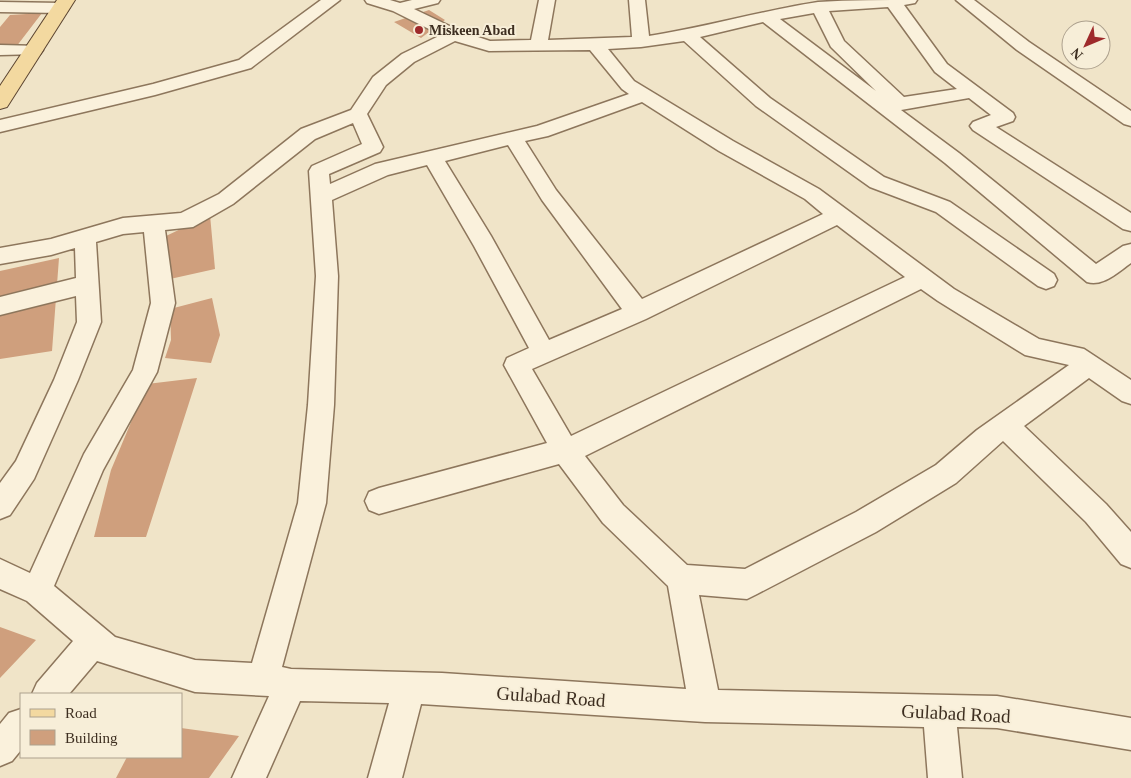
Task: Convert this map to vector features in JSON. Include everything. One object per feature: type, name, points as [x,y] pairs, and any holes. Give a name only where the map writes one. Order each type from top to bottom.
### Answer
[{"type":"main road","points":[[0,102],[64,4]]},
{"type":"street","points":[[0,126],[155,89],[245,64],[332,0]]},
{"type":"street","points":[[373,0],[399,8],[454,35],[488,46],[539,44],[595,45],[641,42],[688,35],[765,16],[819,7],[862,2],[901,1],[941,68],[1006,118],[980,126],[1131,223]]},
{"type":"street","points":[[399,8],[432,0]]},
{"type":"street","points":[[539,44],[547,0]]},
{"type":"street","points":[[637,0],[641,42]]},
{"type":"street","points":[[964,0],[1023,46],[1131,120]]},
{"type":"street","points":[[0,7],[64,4]]},
{"type":"street","points":[[819,7],[837,43],[900,104],[973,92]]},
{"type":"street","points":[[765,16],[952,158],[1095,276],[1131,252]]},
{"type":"street","points":[[0,256],[51,247],[123,226],[185,221],[226,199],[308,134],[358,114],[379,81],[408,58],[454,35]]},
{"type":"street","points":[[688,35],[764,102],[877,182],[943,207],[1046,280]]},
{"type":"street","points":[[595,45],[628,85],[726,146],[812,194],[946,295],[1034,348],[1075,356],[1131,393]]},
{"type":"street","points":[[0,50],[34,50]]},
{"type":"street","points":[[321,196],[382,169],[541,131],[644,95]]},
{"type":"street","points":[[249,778],[277,682],[312,503],[321,406],[327,276],[319,171],[374,147],[358,114]]},
{"type":"street","points":[[513,137],[549,195],[638,312]]},
{"type":"street","points":[[432,156],[484,242],[544,353]]},
{"type":"street","points":[[705,706],[681,579],[612,514],[565,450],[516,365],[638,312],[839,215]]},
{"type":"street","points":[[37,591],[93,463],[145,372],[163,303],[154,224]]},
{"type":"street","points":[[0,506],[26,470],[66,380],[89,322],[85,237]]},
{"type":"street","points":[[379,501],[583,445],[923,278]]},
{"type":"street","points":[[0,306],[87,284]]},
{"type":"street","points":[[681,579],[747,584],[866,522],[946,474],[986,438],[1089,365]]},
{"type":"street","points":[[1005,425],[1096,513],[1131,554]]},
{"type":"street","name":"Gulabad Road","points":[[0,574],[37,591],[107,650],[195,676],[705,706],[997,712],[1131,734]]},
{"type":"street","points":[[49,693],[94,640]]},
{"type":"street","points":[[385,778],[409,688]]},
{"type":"street","points":[[939,711],[945,778]]},
{"type":"street","points":[[0,749],[20,726]]},
{"type":"building","name":"Miskeen Abad","points":[[429,10],[445,20],[421,38],[394,22]]},
{"type":"building","points":[[42,13],[16,47],[0,45],[0,27],[10,15]]},
{"type":"building","points":[[210,215],[215,269],[170,279],[166,236]]},
{"type":"building","points":[[59,258],[52,351],[0,359],[0,271]]},
{"type":"building","points":[[212,298],[220,335],[211,363],[165,358],[171,340],[170,309]]},
{"type":"building","points":[[197,378],[146,537],[94,537],[111,470],[147,384]]},
{"type":"building","points":[[0,627],[36,640],[0,678]]},
{"type":"building","points":[[182,728],[239,736],[209,778],[116,778],[126,758],[182,758]]},
{"type":"place","name":"Miskeen Abad","points":[[419,30]]}]
